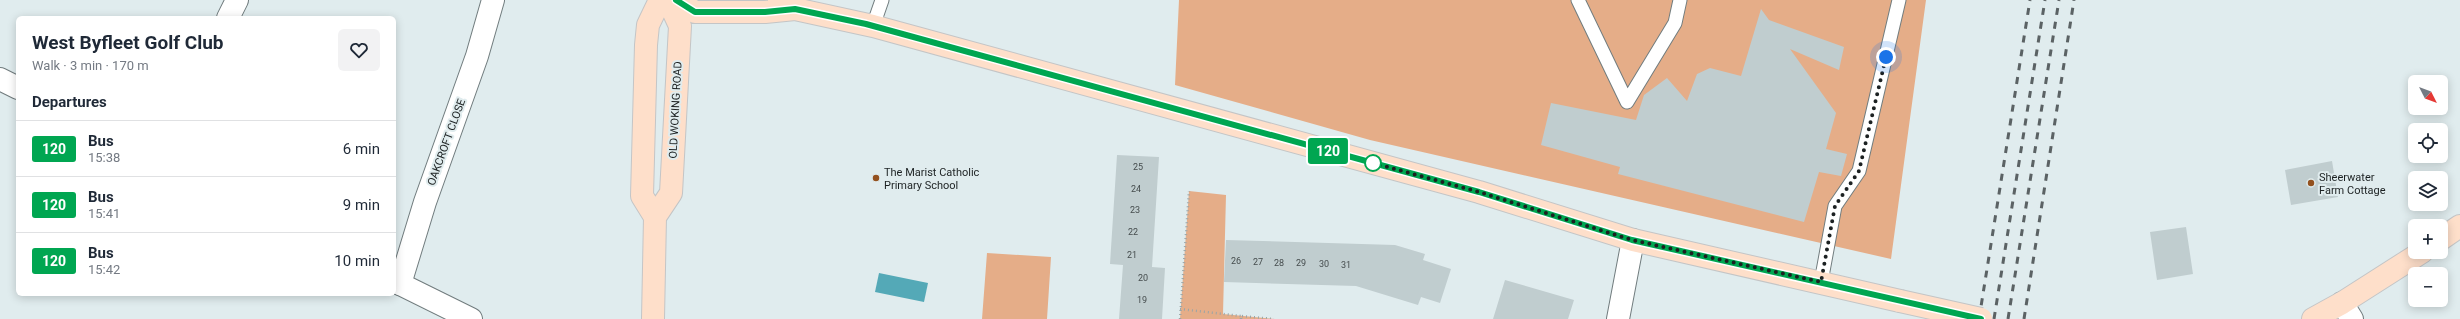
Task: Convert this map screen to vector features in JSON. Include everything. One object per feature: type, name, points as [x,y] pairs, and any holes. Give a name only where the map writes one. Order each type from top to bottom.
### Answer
[{"type":"main road","points":[[653,319],[655,217],[642,196],[646,45],[648,25],[660,0]]},
{"type":"main road","name":"OLD WOKING ROAD","points":[[655,217],[671,193],[680,26],[668,0]]},
{"type":"main road","points":[[676,0],[695,12],[765,12],[787,5],[873,26],[1479,192],[1632,240],[1981,319]]},
{"type":"main road","points":[[2448,234],[2460,226]]},
{"type":"main road","points":[[2313,319],[2347,311],[2413,259]]},
{"type":"street","points":[[229,16],[238,0]]},
{"type":"street","name":"OAKCROFT CLOSE","points":[[397,283],[424,202],[477,56],[493,0]]},
{"type":"street","points":[[0,79],[16,87]]},
{"type":"street","points":[[1618,319],[1632,240]]},
{"type":"street","points":[[397,283],[471,319]]},
{"type":"lane","points":[[873,26],[882,0]]},
{"type":"lane","points":[[1578,0],[1627,102],[1675,23],[1680,0]]},
{"type":"lane","points":[[1821,282],[1835,206],[1859,171],[1900,0]]},
{"type":"path","points":[[1180,319],[1189,190]]},
{"type":"path","points":[[1180,309],[1241,317],[1274,319]]},
{"type":"shaded area","points":[[1179,0],[1926,0],[1891,259],[1370,140],[1175,85]]},
{"type":"shaded area","points":[[1189,191],[1226,195],[1223,314],[1274,319],[1180,319]]},
{"type":"shaded area","points":[[987,253],[1051,257],[1047,319],[982,319]]},
{"type":"water","points":[[879,273],[928,283],[924,302],[875,292]]},
{"type":"building","points":[[1761,9],[1769,20],[1844,47],[1839,70],[1790,49],[1836,113],[1826,149],[1847,154],[1841,176],[1819,172],[1804,222],[1618,174],[1620,167],[1541,145],[1551,103],[1636,120],[1644,95],[1667,78],[1687,101],[1697,74],[1710,68],[1741,76]]},
{"type":"building","points":[[1117,155],[1159,157],[1152,267],[1165,268],[1162,319],[1119,319],[1123,265],[1110,264]]},
{"type":"building","name":"Sheerwater Farm Cottage","points":[[2332,161],[2338,197],[2291,205],[2285,170]]},
{"type":"building","points":[[2186,227],[2193,274],[2157,280],[2150,232]]},
{"type":"building","points":[[1226,240],[1395,245],[1425,254],[1423,260],[1451,269],[1440,303],[1421,297],[1418,305],[1356,286],[1224,282]]},
{"type":"building","points":[[1505,280],[1574,300],[1568,319],[1493,319]]},
{"type":"railway","points":[[1979,319],[2030,0]]},
{"type":"railway","points":[[1994,319],[2045,0]]},
{"type":"railway","points":[[2008,319],[2059,0]]},
{"type":"railway","points":[[2024,319],[2074,0]]},
{"type":"bus line","name":"120","points":[[676,0],[695,12],[765,12],[795,9],[866,24],[1479,192],[1632,240],[1752,265],[1981,319]]},
{"type":"place","name":"The Marist Catholic Primary School","points":[[876,178]]},
{"type":"place","name":"Sheerwater Farm Cottage","points":[[2311,183]]},
{"type":"route","points":[[1373,163],[1479,192],[1632,240],[1752,265],[1821,282],[1835,206],[1859,171],[1886,57]]}]
